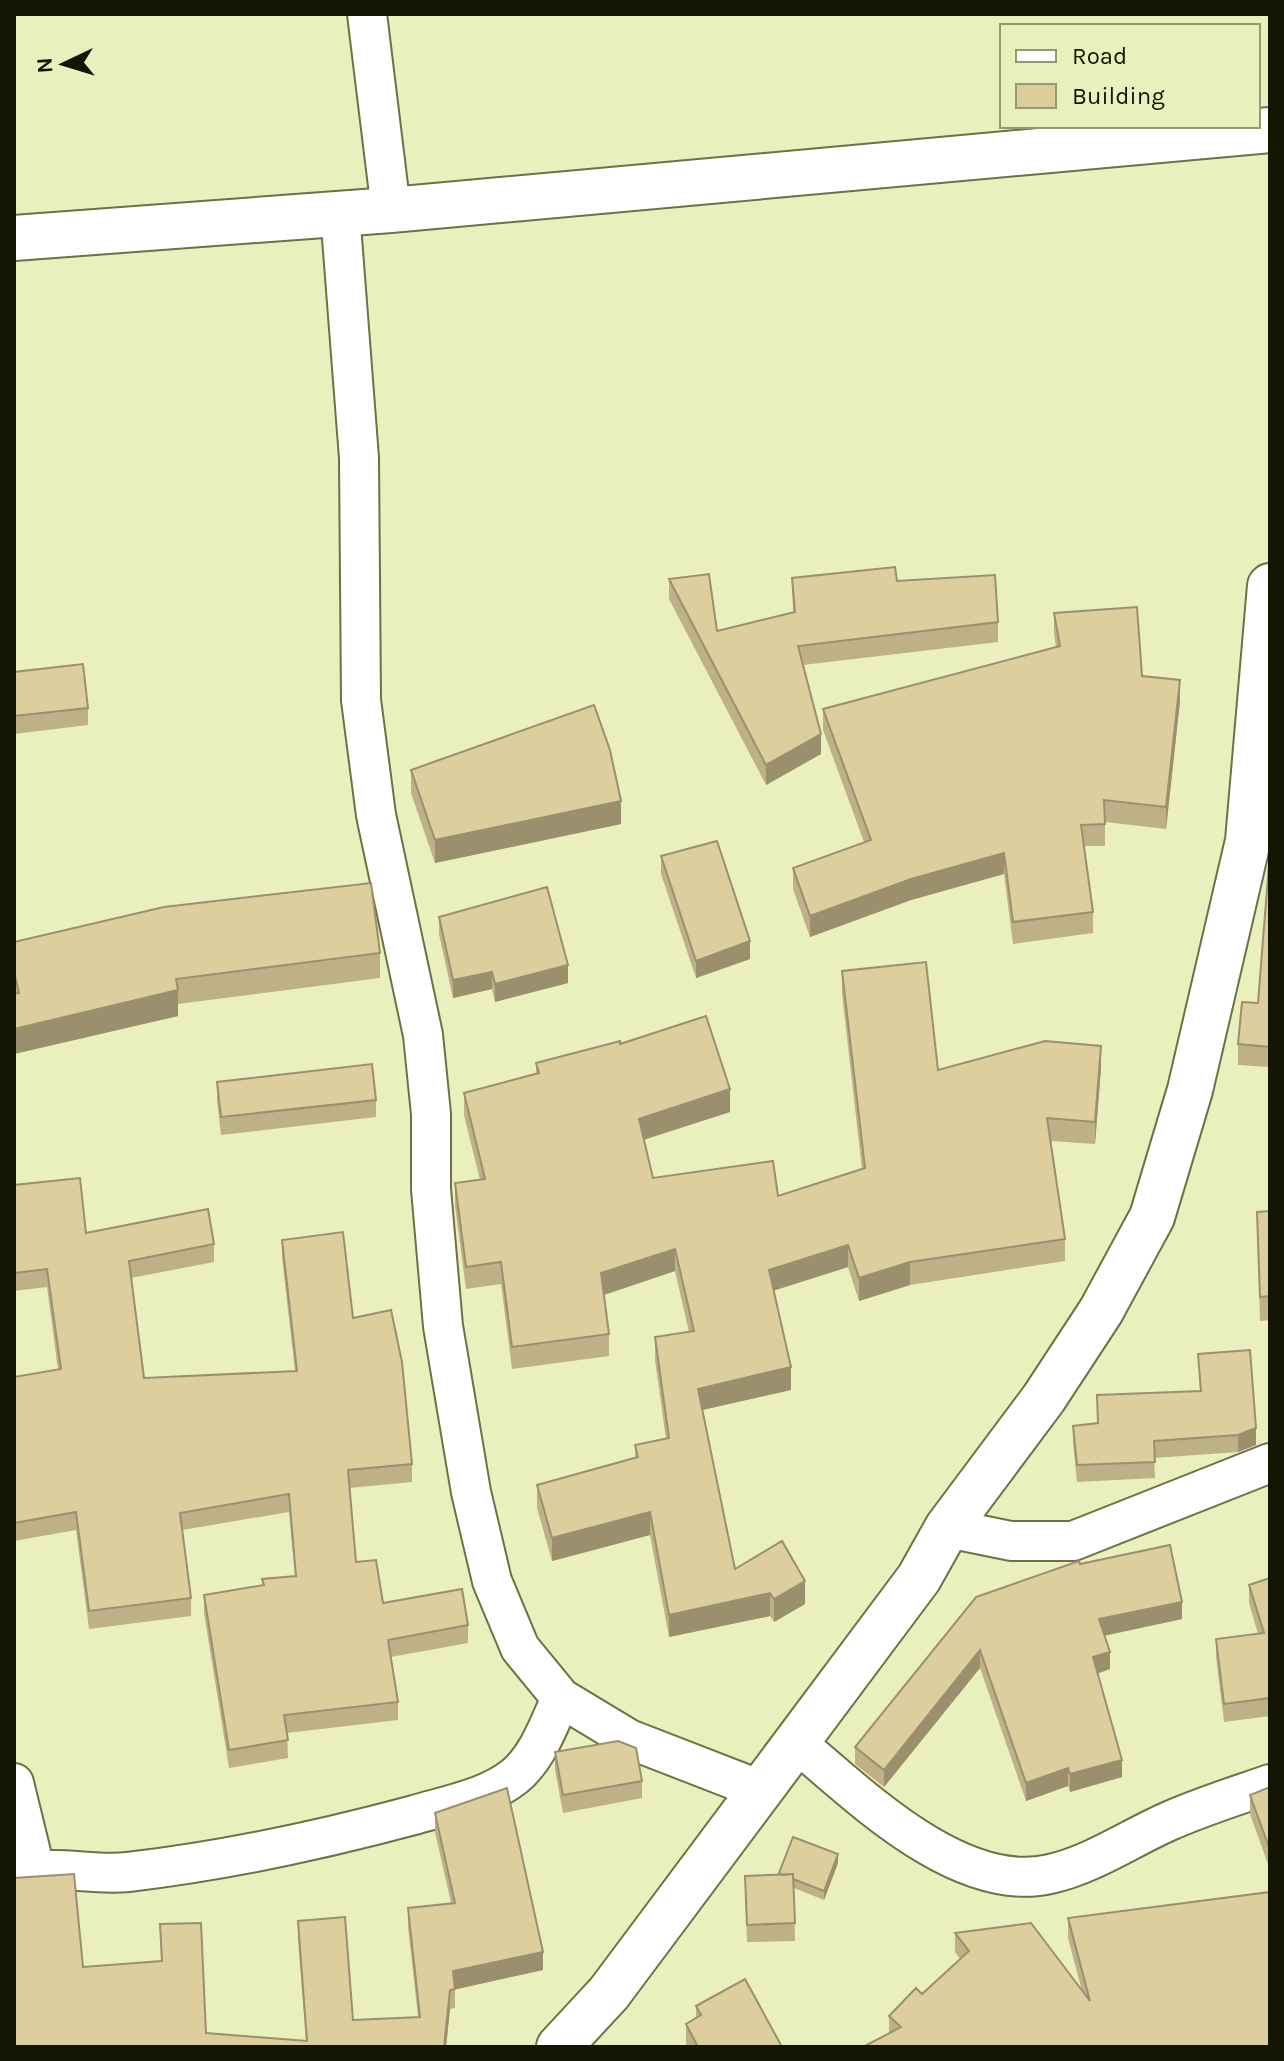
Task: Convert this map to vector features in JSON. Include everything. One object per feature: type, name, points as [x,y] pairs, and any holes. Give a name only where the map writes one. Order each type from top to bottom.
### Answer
[{"type":"street","points":[[367,14],[391,210]]},
{"type":"street","points":[[14,238],[391,210],[1270,130]]},
{"type":"street","points":[[340,212],[359,458],[361,700],[376,815],[413,975],[426,1055],[431,1114],[431,1189],[443,1326],[471,1492],[492,1581],[520,1648],[561,1698],[629,1739],[763,1791]]},
{"type":"street","points":[[559,2047],[609,1993],[763,1791],[919,1578],[947,1528],[1044,1398],[1093,1324],[1152,1217],[1259,840],[1270,586]]},
{"type":"street","points":[[947,1528],[1011,1541],[1073,1541],[1270,1463]]},
{"type":"street","points":[[14,1783],[24,1872],[125,1872],[333,1836],[497,1789],[518,1774],[538,1748],[561,1698]]},
{"type":"street","points":[[798,1744],[879,1812],[922,1842],[980,1870],[1018,1876],[1048,1875],[1170,1821],[1270,1784]]},
{"type":"building","points":[[895,567],[897,581],[995,575],[998,622],[798,646],[821,734],[766,765],[669,579],[709,574],[717,631],[795,612],[792,578]]},
{"type":"building","points":[[1137,607],[1142,676],[1180,680],[1166,807],[1104,800],[1105,824],[1081,825],[1093,912],[1013,922],[1004,853],[911,879],[810,916],[793,868],[871,840],[823,709],[1060,646],[1054,613]]},
{"type":"building","points":[[83,664],[88,708],[14,716],[14,672]]},
{"type":"building","points":[[594,705],[610,750],[621,801],[435,840],[411,770]]},
{"type":"building","points":[[717,841],[750,941],[696,961],[661,856]]},
{"type":"building","points":[[1270,851],[1270,1047],[1238,1044],[1242,1002],[1258,1003]]},
{"type":"building","points":[[371,883],[380,953],[176,979],[178,990],[14,1029],[14,994],[19,993],[14,972],[14,942],[164,907]]},
{"type":"building","points":[[547,887],[568,965],[495,984],[492,972],[453,980],[439,917]]},
{"type":"building","points":[[926,962],[938,1070],[1045,1041],[1101,1046],[1095,1122],[1047,1118],[1065,1239],[910,1262],[859,1278],[848,1245],[769,1270],[791,1367],[698,1389],[735,1569],[782,1541],[805,1581],[774,1599],[770,1593],[669,1615],[650,1512],[552,1538],[537,1485],[638,1457],[635,1445],[669,1438],[655,1337],[694,1331],[675,1249],[601,1273],[609,1334],[512,1347],[501,1262],[466,1267],[455,1183],[485,1179],[464,1093],[539,1073],[536,1063],[620,1041],[620,1044],[706,1016],[730,1089],[639,1119],[653,1178],[773,1161],[778,1196],[865,1168],[842,971]]},
{"type":"building","points":[[372,1064],[376,1100],[221,1117],[217,1082]]},
{"type":"building","points":[[80,1178],[86,1233],[208,1209],[214,1244],[129,1261],[144,1378],[297,1371],[282,1240],[343,1232],[353,1318],[391,1310],[402,1362],[412,1464],[348,1470],[356,1562],[376,1560],[383,1603],[462,1589],[468,1625],[388,1640],[398,1702],[284,1715],[288,1740],[229,1750],[204,1595],[264,1585],[262,1579],[296,1576],[289,1494],[180,1513],[191,1598],[89,1611],[76,1512],[14,1523],[14,1377],[61,1369],[47,1269],[14,1273],[14,1185]]},
{"type":"building","points":[[1270,1211],[1270,1296],[1260,1297],[1257,1212]]},
{"type":"building","points":[[1250,1350],[1256,1428],[1238,1435],[1154,1441],[1155,1462],[1077,1465],[1073,1426],[1098,1423],[1097,1395],[1201,1391],[1198,1354]]},
{"type":"building","points":[[1170,1545],[1182,1602],[1099,1619],[1110,1652],[1093,1657],[1122,1760],[1070,1774],[1068,1768],[1026,1783],[980,1650],[884,1770],[855,1747],[976,1597],[1079,1561],[1080,1564]]},
{"type":"building","points":[[1270,1578],[1270,1698],[1224,1704],[1216,1639],[1264,1633],[1249,1585]]},
{"type":"building","points":[[618,1741],[636,1748],[642,1781],[563,1795],[555,1752]]},
{"type":"building","points":[[1270,1787],[1270,1850],[1250,1795]]},
{"type":"building","points":[[507,1788],[543,1952],[453,1971],[455,1989],[450,1990],[444,2047],[14,2047],[14,1878],[74,1874],[83,1967],[162,1961],[160,1924],[201,1923],[206,2033],[307,2041],[298,1921],[345,1917],[353,2020],[420,2017],[408,1908],[455,1903],[435,1813]]},
{"type":"building","points":[[793,1837],[838,1854],[824,1891],[793,1879],[793,1874],[779,1873]]},
{"type":"building","points":[[793,1874],[795,1923],[747,1925],[745,1876]]},
{"type":"building","points":[[1270,1892],[1270,2047],[863,2047],[901,2027],[889,2016],[916,1988],[922,1994],[969,1951],[955,1933],[1031,1923],[1090,2001],[1068,1918]]},
{"type":"building","points":[[745,1979],[782,2047],[698,2047],[686,2024],[701,2015],[696,2006]]}]
